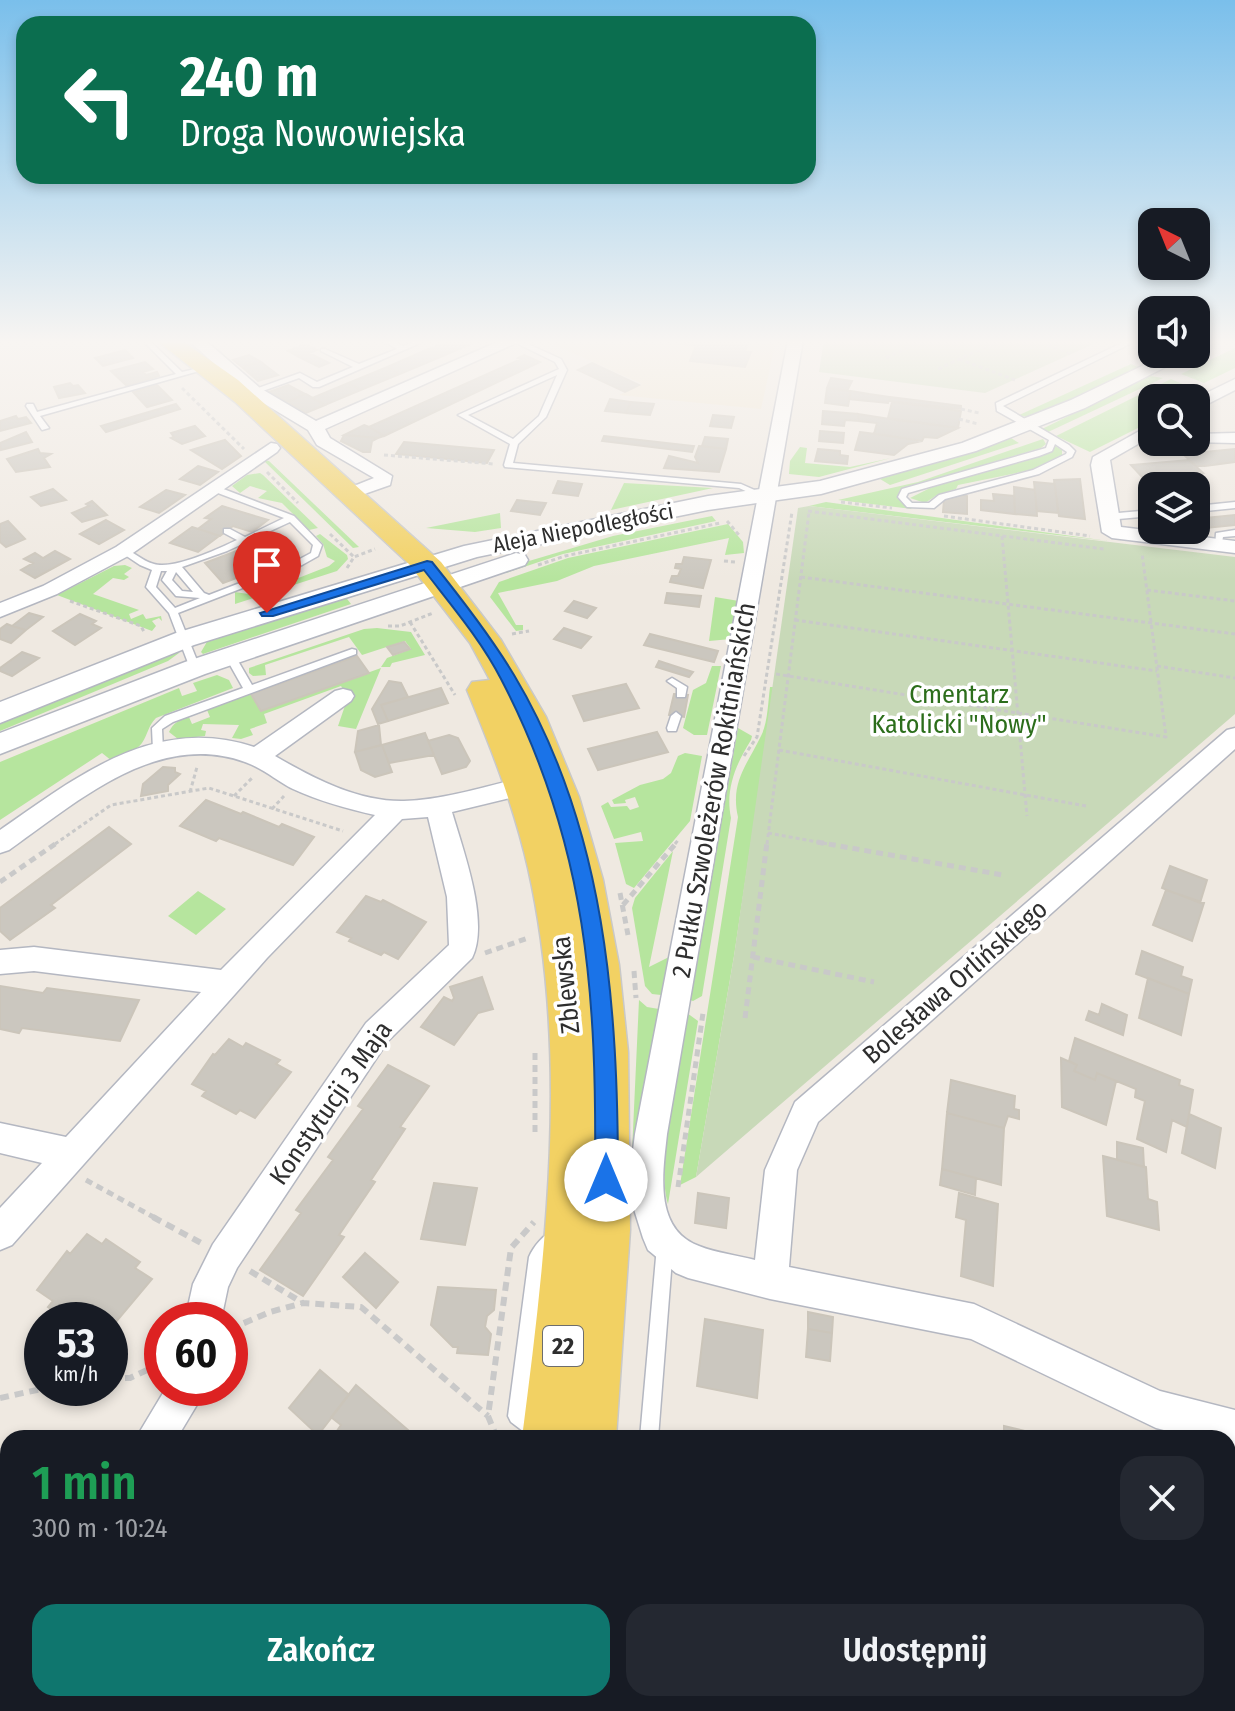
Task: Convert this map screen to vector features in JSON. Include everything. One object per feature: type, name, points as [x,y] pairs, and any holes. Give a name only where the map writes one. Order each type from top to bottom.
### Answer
[{"type":"main road","name":"22","points":[[241,420],[423,586]]},
{"type":"main road","name":"22","points":[[267,420],[350,494],[423,586]]},
{"type":"main road","name":"Zblewska","points":[[423,586],[471,665],[504,728],[540,827],[562,929],[573,1055],[554,1220],[565,1329],[550,1430]]},
{"type":"main road","name":"Zblewska","points":[[423,586],[490,647],[535,731],[552,769],[574,837],[591,912],[607,1064],[601,1291],[587,1430]]},
{"type":"street","points":[[301,420],[315,427],[323,441],[383,476],[384,481],[379,486],[350,494]]},
{"type":"street","points":[[315,427],[332,420]]},
{"type":"street","name":"2 Pułku Szwoleżerów Rokitniańskich","points":[[663,1241],[645,1190],[651,1134],[781,420]]},
{"type":"street","name":"Aleja Niepodległości","points":[[423,586],[472,551],[708,503],[767,497],[871,476],[1039,420]]},
{"type":"street","points":[[1210,440],[1235,438]]},
{"type":"street","points":[[1138,446],[1102,457],[1100,465],[1110,533],[1138,535]]},
{"type":"street","points":[[0,611],[50,590],[123,551],[217,489],[271,448]]},
{"type":"street","points":[[0,713],[126,660],[185,639],[423,586]]},
{"type":"street","points":[[0,744],[195,668],[423,586]]},
{"type":"street","points":[[258,756],[343,696]]},
{"type":"street","name":"Bolesława Orlińskiego","points":[[770,1281],[781,1170],[806,1112],[1235,736]]},
{"type":"street","points":[[0,843],[118,765],[158,750],[205,743],[258,756],[302,783],[396,810],[526,786]]},
{"type":"street","name":"Konstytucji 3 Maja","points":[[207,1302],[211,1284],[225,1256],[377,1032],[462,950],[465,936],[457,889],[437,804]]},
{"type":"street","points":[[0,1233],[226,983],[396,810]]},
{"type":"street","points":[[0,962],[34,959],[226,983]]},
{"type":"street","points":[[0,1138],[66,1160]]},
{"type":"street","points":[[663,1241],[688,1261],[770,1281],[974,1322],[1156,1409],[1235,1429]]},
{"type":"street","points":[[160,1430],[176,1406]]},
{"type":"lane","points":[[39,420],[45,428]]},
{"type":"lane","points":[[471,420],[514,443]]},
{"type":"lane","points":[[539,420],[514,443],[508,465],[741,486],[767,497]]},
{"type":"lane","points":[[1017,420],[1026,426],[1053,440],[1071,451],[1069,455],[1036,472],[942,497],[931,506],[910,505],[902,497],[905,491],[1036,454],[1049,449],[1053,440]]},
{"type":"lane","points":[[173,612],[315,554],[318,545],[291,518],[233,498],[217,489]]},
{"type":"lane","points":[[222,506],[233,498]]},
{"type":"lane","points":[[235,510],[246,502]]},
{"type":"lane","points":[[1210,508],[1235,505]]},
{"type":"lane","points":[[249,514],[259,506]]},
{"type":"lane","points":[[263,518],[273,511]]},
{"type":"lane","points":[[123,551],[157,569],[175,565],[291,518]]},
{"type":"lane","points":[[1110,533],[1138,520]]},
{"type":"lane","points":[[227,531],[244,536]]},
{"type":"lane","points":[[1227,546],[1219,535],[1235,533]]},
{"type":"lane","points":[[175,565],[167,580],[179,594],[205,597]]},
{"type":"lane","points":[[175,565],[205,597]]},
{"type":"lane","points":[[157,569],[151,587],[173,612],[195,668]]},
{"type":"lane","points":[[158,750],[157,728],[169,719],[352,652]]},
{"type":"lane","points":[[230,656],[249,689]]},
{"type":"lane","points":[[672,681],[682,687],[681,695]]},
{"type":"lane","points":[[672,728],[676,716]]},
{"type":"lane","points":[[650,1430],[663,1241]]},
{"type":"path","points":[[962,420],[984,426]]},
{"type":"path","points":[[340,450],[508,465]]},
{"type":"path","points":[[841,502],[898,509]]},
{"type":"path","points":[[738,766],[757,737],[793,505]]},
{"type":"path","points":[[802,507],[809,512],[1002,536],[1110,533]]},
{"type":"path","points":[[745,1018],[809,512]]},
{"type":"path","points":[[932,514],[1093,536],[1110,533]]},
{"type":"path","points":[[537,565],[565,556],[724,522]]},
{"type":"path","points":[[1002,536],[1027,816]]},
{"type":"path","points":[[776,674],[1166,737],[1141,544]]},
{"type":"path","points":[[354,557],[365,553]]},
{"type":"path","points":[[801,577],[1235,634]]},
{"type":"path","points":[[423,586],[410,622],[460,703]]},
{"type":"path","points":[[1147,590],[1235,601]]},
{"type":"path","points":[[77,604],[141,626],[144,632]]},
{"type":"path","points":[[795,620],[1235,678]]},
{"type":"path","points":[[517,633],[529,631]]},
{"type":"path","points":[[779,750],[1086,806]]},
{"type":"path","points":[[0,882],[111,805],[209,788],[368,840]]},
{"type":"path","points":[[768,833],[1003,875]]},
{"type":"path","points":[[527,925],[529,953]]},
{"type":"path","points":[[481,953],[528,938]]},
{"type":"path","points":[[753,957],[874,982]]},
{"type":"path","points":[[535,1044],[535,1140]]},
{"type":"path","points":[[66,1160],[303,1303]]},
{"type":"path","points":[[488,1416],[511,1248],[554,1220]]},
{"type":"path","points":[[248,1321],[303,1303],[361,1307],[488,1416],[494,1430]]},
{"type":"path","points":[[0,1398],[24,1393]]},
{"type":"green space","points":[[1061,420],[1074,420],[1046,433],[1042,429]]},
{"type":"green space","points":[[1089,420],[1138,420],[1138,428],[1090,452],[1056,436]]},
{"type":"green space","points":[[1011,438],[1019,443],[890,485],[880,479]]},
{"type":"green space","points":[[1043,439],[1046,444],[1041,448],[900,490],[897,498],[912,509],[838,500],[918,482]]},
{"type":"green space","points":[[1055,446],[1062,450],[1062,455],[1031,470],[958,485],[956,489],[925,503],[910,498],[932,487],[1048,452]]},
{"type":"green space","points":[[800,447],[807,448],[805,463],[850,467],[891,458],[819,477],[789,474],[790,461]]},
{"type":"green space","points":[[263,460],[269,461],[359,547],[353,548]]},
{"type":"green space","points":[[260,473],[318,528],[309,530],[282,503],[258,498],[267,491],[250,486],[240,493],[232,486],[247,475]]},
{"type":"green space","points":[[624,483],[713,488],[611,510]]},
{"type":"green space","points":[[826,502],[1108,541],[809,506]]},
{"type":"green space","name":"Cmentarz Katolicki \"Nowy\"","points":[[809,506],[1235,557],[1235,714],[696,1177],[734,956],[798,508]]},
{"type":"green space","points":[[500,513],[501,528],[475,532],[426,528]]},
{"type":"green space","points":[[712,516],[716,521],[563,554],[506,573],[499,570],[613,536]]},
{"type":"green space","points":[[728,524],[743,542],[744,553],[725,555],[729,538],[594,566],[557,581],[498,593],[516,625],[523,625],[523,630],[516,631],[490,597],[499,582],[568,558]]},
{"type":"green space","points":[[320,534],[347,555],[348,559],[337,571],[235,604],[235,592],[255,595],[329,566],[335,561],[327,557],[323,544],[316,536]]},
{"type":"green space","points":[[114,566],[132,568],[124,574],[129,577],[124,580],[113,578],[93,594],[139,610],[129,614],[131,619],[143,614],[146,619],[161,616],[162,621],[159,618],[152,621],[156,626],[152,631],[57,595]]},
{"type":"green space","points":[[344,595],[351,604],[203,654],[201,652],[208,640]]},
{"type":"green space","points":[[715,597],[739,601],[731,639],[709,641]]},
{"type":"green space","points":[[364,629],[411,632],[425,655],[381,667],[387,658],[411,649],[405,641],[362,655],[349,637],[265,665],[266,675],[253,676],[249,673],[249,668]]},
{"type":"green space","points":[[177,652],[168,661],[0,731],[0,722]]},
{"type":"green space","points":[[712,666],[721,666],[707,735],[694,735],[683,728],[693,690],[706,683]]},
{"type":"green space","points":[[381,668],[356,729],[338,726],[348,697],[341,686],[264,714],[267,723],[250,729],[253,735],[241,739],[232,738],[239,725],[203,724],[201,730],[206,731],[205,736],[178,739],[169,732],[182,719],[189,717],[192,724],[210,717],[207,710],[251,694],[261,711]]},
{"type":"green space","points":[[217,675],[229,680],[233,688],[156,718],[142,743],[132,751],[112,761],[102,753],[0,820],[0,762],[179,688],[182,696],[197,691],[193,683]]},
{"type":"green space","points":[[770,687],[774,687],[734,956],[696,1177],[680,1185],[738,817],[736,794],[741,774],[763,730]]},
{"type":"green space","points":[[738,728],[752,736],[736,768],[731,787],[731,818],[702,996],[693,1001],[690,1000]]},
{"type":"green space","points":[[685,753],[702,756],[690,821],[634,888],[626,884],[615,843],[643,841],[641,832],[614,839],[601,806],[608,802],[611,807],[627,806],[630,810],[639,807],[635,797],[625,800],[626,803],[614,804],[612,800],[640,785],[663,779],[671,773],[678,756]]},
{"type":"green space","points":[[673,851],[649,967],[669,957],[661,995],[652,994],[645,986],[632,908],[635,898]]},
{"type":"green space","points":[[198,891],[226,909],[196,935],[168,916]]},
{"type":"green space","points":[[639,1000],[647,1007],[659,1009],[632,1152]]},
{"type":"green space","points":[[687,1013],[698,1021],[668,1204],[664,1163],[666,1138]]},
{"type":"building","points":[[28,420],[31,423],[0,431],[0,421]]},
{"type":"building","points":[[122,420],[145,420],[106,432],[101,426]]},
{"type":"building","points":[[385,420],[418,420],[384,436],[369,427]]},
{"type":"building","points":[[712,420],[733,420],[731,428],[710,426]]},
{"type":"building","points":[[822,420],[859,420],[859,421],[845,420],[844,426],[822,424]]},
{"type":"building","points":[[895,420],[958,428],[937,438],[924,437],[922,441],[874,434],[877,423],[859,421]]},
{"type":"building","points":[[901,420],[959,420],[958,428]]},
{"type":"building","points":[[364,425],[369,427],[384,436],[344,435]]},
{"type":"building","points":[[195,426],[205,436],[182,444],[171,438],[174,437],[171,433]]},
{"type":"building","points":[[820,431],[844,433],[843,443],[819,441]]},
{"type":"building","points":[[26,432],[32,442],[1,450],[0,443]]},
{"type":"building","points":[[860,432],[922,441],[908,444],[894,455],[855,450]]},
{"type":"building","points":[[344,435],[378,438],[372,441],[370,452],[363,452],[341,441]]},
{"type":"building","points":[[604,436],[694,446],[692,452],[602,441]]},
{"type":"building","points":[[705,437],[728,439],[726,449],[702,446]]},
{"type":"building","points":[[225,440],[241,456],[222,469],[191,450]]},
{"type":"building","points":[[404,442],[494,450],[487,463],[396,454]]},
{"type":"building","points":[[699,446],[726,449],[719,472],[664,468],[669,456],[698,463],[695,457]]},
{"type":"building","points":[[38,449],[40,453],[51,454],[44,458],[50,467],[16,472],[7,459]]},
{"type":"building","points":[[818,449],[840,451],[840,455],[848,456],[847,464],[815,461]]},
{"type":"building","points":[[1235,449],[1235,462],[1196,466],[1185,456],[1210,456],[1210,451]]},
{"type":"building","points":[[1189,460],[1202,472],[1138,473],[1131,465]]},
{"type":"building","points":[[198,466],[218,472],[200,485],[180,479]]},
{"type":"building","points":[[1080,479],[1085,519],[1059,516],[1054,480]]},
{"type":"building","points":[[558,481],[582,484],[578,496],[553,493]]},
{"type":"building","points":[[1034,482],[1055,484],[1058,513],[1037,511]]},
{"type":"building","points":[[1014,487],[1035,490],[1037,516],[1015,514]]},
{"type":"building","points":[[53,489],[66,500],[41,506],[31,497]]},
{"type":"building","points":[[166,490],[185,495],[159,513],[140,507]]},
{"type":"building","points":[[993,494],[1014,496],[1015,514],[981,510],[981,500],[994,501]]},
{"type":"building","points":[[967,496],[967,514],[943,512],[944,500]]},
{"type":"building","points":[[517,500],[546,503],[540,515],[511,511]]},
{"type":"building","points":[[92,501],[107,515],[82,522],[72,513],[89,506],[86,504]]},
{"type":"building","points":[[222,506],[268,520],[252,532],[233,526],[220,536],[198,529],[211,519],[205,518]]},
{"type":"building","points":[[1235,515],[1235,525],[1210,528],[1210,518]]},
{"type":"building","points":[[106,520],[124,530],[99,544],[80,534]]},
{"type":"building","points":[[8,521],[25,539],[6,547],[0,542],[0,524]]},
{"type":"building","points":[[192,527],[219,536],[198,552],[170,543]]},
{"type":"building","points":[[276,536],[295,556],[223,583],[205,563]]},
{"type":"building","points":[[55,551],[70,559],[35,578],[21,570],[33,563],[24,559],[35,553],[43,558]]},
{"type":"building","points":[[684,557],[711,560],[703,588],[670,582],[672,576],[678,576],[681,569],[675,568],[676,564],[682,564]]},
{"type":"building","points":[[667,593],[701,596],[699,607],[665,603]]},
{"type":"building","points":[[574,601],[596,608],[587,618],[565,611]]},
{"type":"building","points":[[29,613],[43,617],[26,630],[12,626]]},
{"type":"building","points":[[80,614],[96,621],[92,624],[101,628],[75,645],[53,631]]},
{"type":"building","points":[[7,624],[26,630],[11,643],[0,639],[0,629]]},
{"type":"building","points":[[564,628],[591,637],[581,648],[554,639]]},
{"type":"building","points":[[650,634],[718,651],[714,662],[644,645]]},
{"type":"building","points":[[404,642],[410,649],[393,655],[387,647]]},
{"type":"building","points":[[22,652],[39,658],[12,676],[0,671],[0,668]]},
{"type":"building","points":[[357,656],[369,673],[261,711],[251,694]]},
{"type":"building","points":[[659,661],[693,672],[689,677],[656,667]]},
{"type":"building","points":[[389,681],[401,683],[408,697],[381,705],[388,721],[378,724],[372,709]]},
{"type":"building","points":[[626,684],[639,708],[584,721],[573,696]]},
{"type":"building","points":[[441,688],[448,703],[388,721],[381,705]]},
{"type":"building","points":[[674,694],[688,695],[684,717],[669,715]]},
{"type":"building","points":[[379,725],[381,745],[355,752],[358,731]]},
{"type":"building","points":[[657,732],[668,752],[598,770],[588,749]]},
{"type":"building","points":[[425,733],[434,755],[389,763],[382,745]]},
{"type":"building","points":[[449,735],[458,738],[470,761],[466,767],[442,774],[428,741]]},
{"type":"building","points":[[382,745],[392,772],[375,777],[361,770],[355,752]]},
{"type":"building","points":[[163,767],[175,768],[175,772],[180,774],[168,785],[168,791],[141,796],[143,784]]},
{"type":"building","points":[[206,800],[314,837],[293,865],[219,838],[216,841],[180,826]]},
{"type":"building","points":[[109,827],[131,844],[51,905],[55,908],[10,940],[0,931],[0,908]]},
{"type":"building","points":[[1170,866],[1207,880],[1200,903],[1162,888]]},
{"type":"building","points":[[1166,890],[1204,903],[1192,941],[1153,925]]},
{"type":"building","points":[[366,896],[381,902],[383,900],[426,922],[398,959],[349,941],[351,938],[337,932]]},
{"type":"building","points":[[1142,951],[1183,967],[1181,976],[1192,980],[1189,994],[1136,974]]},
{"type":"building","points":[[482,977],[493,1009],[478,1013],[454,1045],[421,1027],[444,997],[452,1001],[454,998],[450,987]]},
{"type":"building","points":[[1148,978],[1189,994],[1181,1035],[1139,1018]]},
{"type":"building","points":[[0,986],[43,993],[47,988],[139,1000],[120,1041],[22,1028],[19,1033],[0,1029]]},
{"type":"building","points":[[1102,1004],[1127,1015],[1123,1035],[1086,1020],[1089,1011],[1099,1015]]},
{"type":"building","points":[[1075,1038],[1180,1080],[1179,1085],[1193,1090],[1187,1127],[1172,1120],[1166,1152],[1137,1139],[1145,1101],[1135,1097],[1136,1089],[1097,1073],[1095,1080],[1074,1071],[1077,1065],[1069,1061]]},
{"type":"building","points":[[229,1039],[243,1047],[246,1043],[280,1060],[276,1064],[291,1072],[255,1118],[240,1110],[236,1114],[202,1096],[206,1091],[192,1084],[213,1054]]},
{"type":"building","points":[[1061,1058],[1077,1065],[1074,1071],[1095,1080],[1097,1073],[1116,1081],[1106,1125],[1062,1107]]},
{"type":"building","points":[[388,1065],[429,1086],[400,1127],[405,1129],[371,1180],[375,1182],[339,1235],[344,1237],[303,1296],[260,1270],[301,1213],[296,1210],[333,1160],[328,1157],[363,1109],[358,1106]]},
{"type":"building","points":[[951,1080],[1015,1096],[1014,1109],[1019,1110],[1019,1119],[1008,1116],[1004,1128],[947,1113]]},
{"type":"building","points":[[947,1113],[1004,1128],[1001,1185],[942,1169]]},
{"type":"building","points":[[1189,1114],[1221,1128],[1215,1168],[1182,1153]]},
{"type":"building","points":[[1117,1142],[1143,1148],[1144,1167],[1117,1160]]},
{"type":"building","points":[[1103,1156],[1146,1167],[1148,1199],[1157,1202],[1159,1230],[1107,1216]]},
{"type":"building","points":[[942,1169],[976,1178],[975,1195],[940,1185]]},
{"type":"building","points":[[434,1183],[477,1188],[465,1245],[421,1239]]},
{"type":"building","points":[[698,1193],[729,1198],[726,1228],[695,1223]]},
{"type":"building","points":[[959,1193],[998,1204],[993,1286],[961,1276],[966,1220],[956,1217]]},
{"type":"building","points":[[87,1234],[102,1244],[106,1239],[140,1262],[135,1268],[152,1279],[128,1308],[128,1302],[52,1302],[37,1290],[67,1251],[70,1254]]},
{"type":"building","points":[[365,1253],[398,1282],[376,1308],[343,1277]]},
{"type":"building","points":[[438,1287],[496,1290],[494,1310],[487,1316],[485,1327],[491,1334],[488,1355],[457,1353],[458,1347],[453,1347],[431,1325]]},
{"type":"building","points":[[808,1312],[833,1317],[832,1333],[808,1329]]},
{"type":"building","points":[[705,1319],[763,1330],[757,1398],[697,1386]]},
{"type":"building","points":[[808,1329],[832,1333],[830,1361],[806,1357]]},
{"type":"building","points":[[320,1370],[349,1395],[322,1430],[313,1430],[289,1408]]},
{"type":"building","points":[[356,1385],[408,1430],[338,1430],[341,1425],[331,1417]]},
{"type":"route","points":[[267,613],[427,565],[468,616],[508,677],[552,769],[574,837],[591,912],[607,1064],[606,1180]]}]
